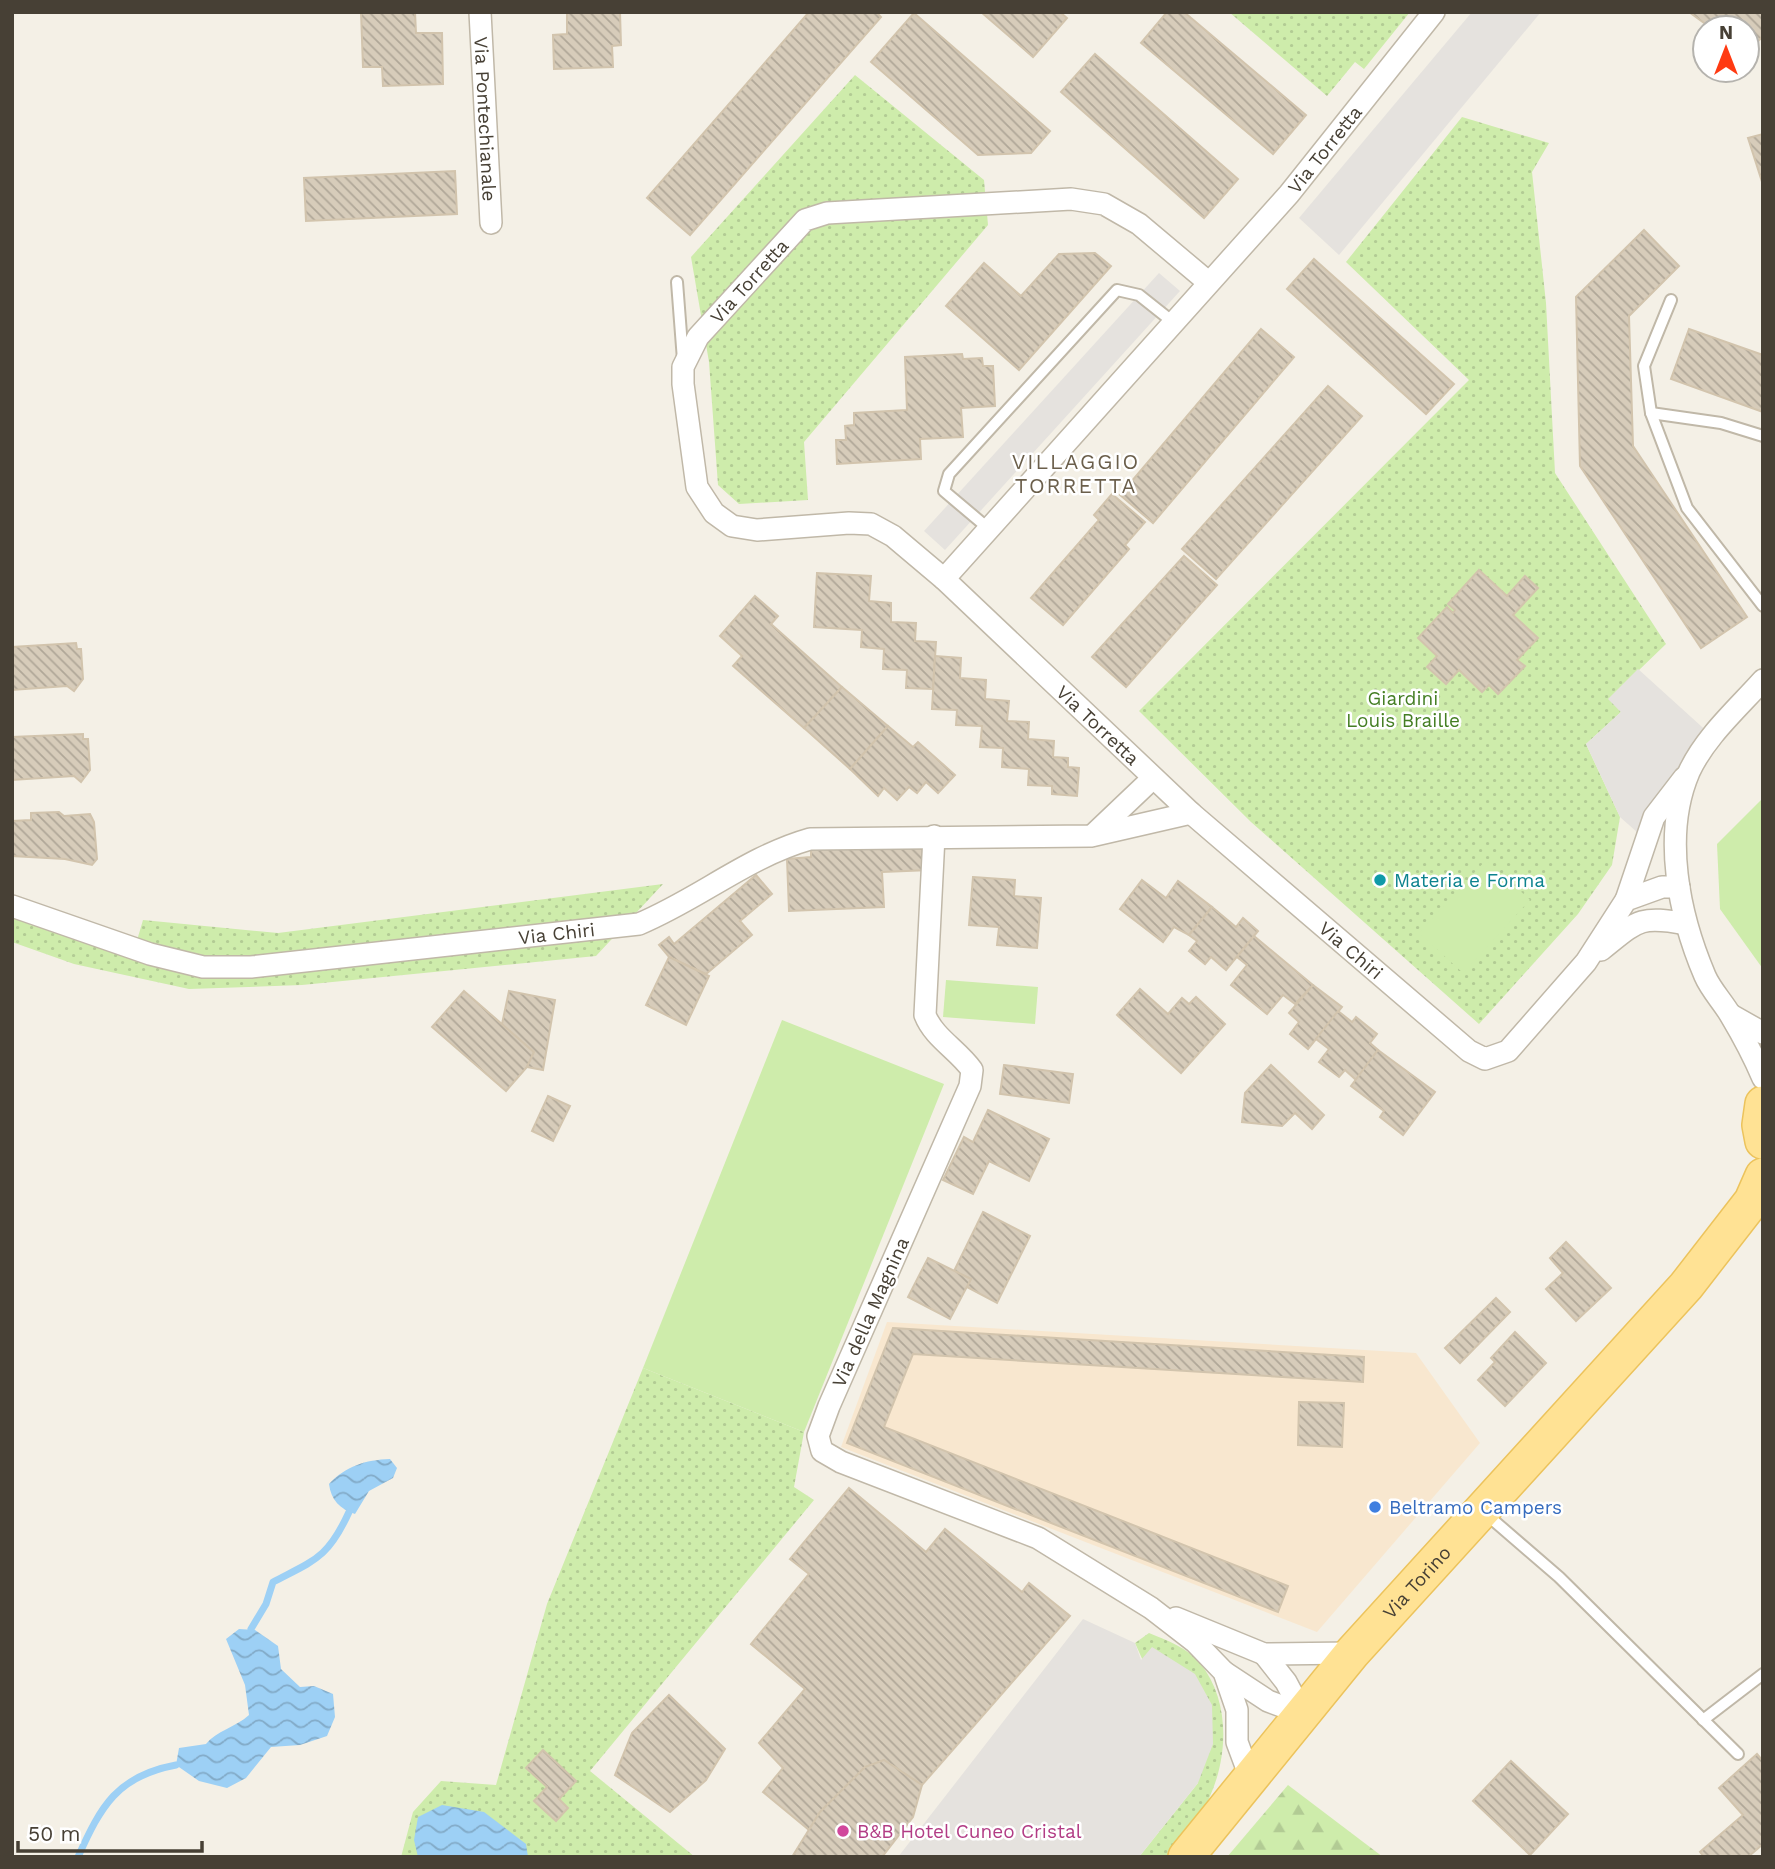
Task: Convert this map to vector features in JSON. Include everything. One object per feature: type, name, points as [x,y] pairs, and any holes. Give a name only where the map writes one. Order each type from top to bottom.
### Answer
[{"type":"main road","points":[[1763,1104],[1760,1125],[1763,1141]]},
{"type":"main road","name":"Via Torino","points":[[1186,1857],[1352,1653],[1686,1286],[1752,1201],[1763,1176]]},
{"type":"main road","name":"Via Torino","points":[[1686,1286],[1763,1220]]},
{"type":"street","name":"Via Pontechianale","points":[[481,12],[491,223]]},
{"type":"street","name":"Via Torretta","points":[[944,579],[1289,194],[1434,12]]},
{"type":"street","name":"Via Torretta","points":[[1191,813],[912,550],[871,524],[757,530],[732,526],[714,513],[697,487],[683,367],[698,337],[805,220],[827,213],[1071,199],[1098,203],[1139,224],[1208,282]]},
{"type":"street","name":"Via Chiri","points":[[12,906],[150,954],[203,967],[251,967],[639,924],[671,911],[752,861],[782,847],[810,839],[1091,836],[1191,813],[1469,1051],[1485,1059],[1508,1051],[1586,962],[1626,900],[1654,817],[1713,736],[1763,680]]},
{"type":"street","name":"Via Chiri","points":[[1690,771],[1681,800],[1677,842],[1679,887],[1686,924],[1706,978],[1731,1016],[1763,1078]]},
{"type":"street","points":[[1091,836],[1153,778]]},
{"type":"street","name":"Via della Magnina","points":[[934,836],[925,1015],[931,1029],[961,1054],[972,1070],[970,1086],[818,1436],[822,1451],[841,1462],[1038,1538],[1152,1608],[1195,1643],[1224,1672],[1268,1702],[1303,1714]]},
{"type":"street","points":[[1626,900],[1662,887],[1679,887]]},
{"type":"street","name":"Via Chiri","points":[[1586,962],[1635,922],[1652,918],[1686,924]]},
{"type":"street","name":"Via Chiri","points":[[1731,1016],[1763,1033]]},
{"type":"street","name":"Via della Magnina","points":[[1152,1608],[1264,1654],[1352,1653]]},
{"type":"street","name":"Via della Magnina","points":[[1264,1654],[1286,1682],[1303,1714]]},
{"type":"street","name":"Via della Magnina","points":[[1224,1672],[1237,1710],[1237,1742],[1250,1777]]},
{"type":"lane","points":[[677,282],[683,367]]},
{"type":"lane","points":[[989,528],[944,491],[949,474],[1117,290],[1139,295],[1173,322]]},
{"type":"lane","points":[[1671,300],[1644,366],[1651,414],[1687,508],[1763,606]]},
{"type":"lane","points":[[1651,414],[1721,422],[1763,436]]},
{"type":"lane","points":[[1481,1509],[1559,1577],[1738,1754]]},
{"type":"lane","points":[[1703,1720],[1763,1674]]},
{"type":"shaded area","points":[[1472,12],[1541,12],[1339,255],[1299,218]]},
{"type":"shaded area","points":[[1159,273],[1180,291],[945,550],[924,531]]},
{"type":"shaded area","points":[[1638,669],[1712,736],[1646,840],[1620,817],[1586,744],[1621,712],[1608,699]]},
{"type":"shaded area","points":[[887,1322],[1416,1353],[1480,1443],[1317,1632],[841,1447]]},
{"type":"shaded area","points":[[1083,1619],[1135,1643],[1141,1660],[1152,1647],[1195,1674],[1212,1705],[1213,1744],[1198,1783],[1139,1857],[898,1857]]},
{"type":"green space","points":[[1229,12],[1410,12],[1364,69],[1355,62],[1327,96]]},
{"type":"green space","points":[[855,75],[984,180],[988,225],[804,442],[808,500],[739,504],[718,485],[709,362],[691,257]]},
{"type":"green space","name":"Giardini Louis Braille","points":[[1462,117],[1549,143],[1532,172],[1546,303],[1555,473],[1666,644],[1609,699],[1621,712],[1586,744],[1620,817],[1612,865],[1578,914],[1479,1024],[1251,822],[1139,711],[1469,380],[1346,262]]},
{"type":"green space","points":[[1763,798],[1763,969],[1720,909],[1717,844]]},
{"type":"green space","points":[[1486,860],[1530,900],[1463,973],[1419,933]]},
{"type":"green space","points":[[663,884],[596,956],[302,985],[189,989],[74,964],[12,942],[12,914],[133,954],[143,920],[278,933]]},
{"type":"green space","points":[[946,980],[1038,987],[1035,1024],[943,1017]]},
{"type":"green space","points":[[782,1020],[944,1084],[804,1432],[643,1368]]},
{"type":"green space","points":[[643,1368],[804,1432],[794,1487],[814,1500],[590,1771],[695,1857],[401,1857],[413,1812],[441,1781],[496,1785],[547,1604]]},
{"type":"green space","points":[[1149,1633],[1183,1649],[1200,1663],[1211,1680],[1222,1718],[1223,1738],[1217,1779],[1193,1826],[1166,1857],[1139,1857],[1198,1783],[1135,1643]]},
{"type":"green space","points":[[1288,1785],[1383,1857],[1227,1857]]},
{"type":"water","points":[[390,1459],[397,1468],[393,1478],[369,1491],[355,1514],[337,1503],[329,1484],[335,1478],[356,1465]]},
{"type":"water","points":[[239,1629],[255,1630],[278,1646],[281,1669],[300,1687],[314,1686],[333,1694],[335,1717],[327,1736],[300,1745],[271,1747],[246,1778],[227,1788],[199,1781],[176,1765],[179,1748],[206,1744],[249,1715],[245,1685],[226,1639]]},
{"type":"water","points":[[442,1805],[484,1812],[526,1844],[528,1857],[418,1857],[414,1840],[418,1817]]},
{"type":"building","points":[[361,12],[415,12],[416,33],[442,33],[443,84],[383,86],[382,67],[363,67]]},
{"type":"building","points":[[567,12],[620,12],[621,45],[612,46],[613,67],[554,69],[553,35],[567,34]]},
{"type":"building","points":[[809,12],[876,12],[881,17],[690,235],[647,198]]},
{"type":"building","points":[[981,12],[1060,12],[1067,18],[1033,57]]},
{"type":"building","points":[[1167,12],[1184,12],[1306,115],[1273,154],[1141,43]]},
{"type":"building","points":[[1689,12],[1763,12],[1763,36],[1761,38],[1761,14]]},
{"type":"building","points":[[914,13],[1050,131],[1031,153],[978,155],[871,62]]},
{"type":"building","points":[[1095,54],[1238,179],[1204,218],[1061,92]]},
{"type":"building","points":[[1763,134],[1763,185],[1748,138]]},
{"type":"building","points":[[455,171],[457,214],[306,221],[304,178]]},
{"type":"building","points":[[1644,230],[1679,266],[1629,316],[1633,446],[1747,617],[1701,648],[1580,466],[1576,297]]},
{"type":"building","points":[[1095,253],[1111,266],[1019,370],[946,306],[984,263],[1021,296],[1059,254]]},
{"type":"building","points":[[1314,259],[1454,384],[1426,414],[1287,289]]},
{"type":"building","points":[[1261,329],[1294,357],[1153,523],[1120,495]]},
{"type":"building","points":[[1689,329],[1763,355],[1763,412],[1671,379]]},
{"type":"building","points":[[962,354],[963,359],[982,358],[983,366],[993,366],[995,406],[961,408],[963,437],[920,439],[921,459],[837,464],[836,440],[846,440],[845,426],[854,425],[854,413],[907,410],[905,357]]},
{"type":"building","points":[[1328,386],[1362,416],[1216,579],[1182,549]]},
{"type":"building","points":[[1112,494],[1145,522],[1125,545],[1129,549],[1063,625],[1031,598],[1099,520],[1094,515]]},
{"type":"building","points":[[1184,556],[1217,585],[1126,687],[1092,657]]},
{"type":"building","points":[[1479,570],[1507,596],[1525,576],[1538,588],[1513,615],[1538,638],[1517,660],[1525,666],[1498,694],[1489,685],[1482,692],[1459,670],[1446,684],[1427,667],[1437,656],[1418,638],[1447,607],[1453,613],[1455,610],[1448,604]]},
{"type":"building","points":[[817,573],[871,576],[869,601],[891,603],[891,622],[916,623],[915,641],[936,642],[933,689],[906,688],[907,670],[883,669],[884,649],[861,647],[862,630],[814,627]]},
{"type":"building","points":[[755,596],[778,616],[771,624],[842,687],[804,728],[733,666],[742,656],[720,636]]},
{"type":"building","points":[[76,643],[77,649],[81,649],[83,679],[74,691],[67,686],[12,690],[12,647]]},
{"type":"building","points":[[935,656],[961,658],[960,678],[986,680],[985,699],[1009,701],[1007,721],[1029,722],[1028,739],[1054,741],[1053,757],[1068,758],[1068,767],[1079,768],[1077,796],[1052,794],[1052,786],[1028,785],[1029,769],[1002,767],[1003,748],[980,747],[982,726],[956,725],[957,710],[932,709]]},
{"type":"building","points":[[842,687],[888,726],[850,769],[804,728]]},
{"type":"building","points":[[888,726],[913,747],[918,742],[955,775],[938,793],[926,782],[917,793],[909,787],[897,800],[884,788],[878,796],[850,769]]},
{"type":"building","points":[[83,734],[83,739],[88,739],[90,770],[81,782],[74,776],[12,780],[12,737]]},
{"type":"building","points":[[59,812],[64,816],[90,814],[94,822],[97,859],[92,865],[65,859],[12,856],[12,821],[31,820],[31,813]]},
{"type":"building","points":[[929,845],[930,870],[882,872],[884,907],[789,911],[787,859],[811,857],[811,849]]},
{"type":"building","points":[[756,875],[772,894],[740,921],[752,935],[706,974],[669,957],[659,945],[669,937],[674,944]]},
{"type":"building","points":[[973,877],[1015,880],[1014,896],[1041,898],[1037,948],[997,945],[999,927],[969,925]]},
{"type":"building","points":[[1142,880],[1166,898],[1178,881],[1212,907],[1189,935],[1174,927],[1163,942],[1120,909]]},
{"type":"building","points":[[1212,907],[1236,927],[1243,918],[1258,931],[1226,970],[1211,957],[1205,964],[1189,951],[1197,941],[1189,935]]},
{"type":"building","points":[[1254,936],[1313,985],[1295,1004],[1283,995],[1267,1014],[1231,985],[1247,965],[1237,957]]},
{"type":"building","points":[[669,957],[709,976],[686,1025],[646,1005]]},
{"type":"building","points":[[1313,985],[1342,1007],[1308,1049],[1290,1034],[1299,1022],[1289,1013]]},
{"type":"building","points":[[1140,989],[1168,1014],[1182,998],[1189,1004],[1196,997],[1225,1024],[1181,1073],[1117,1015]]},
{"type":"building","points":[[464,991],[534,1052],[527,1067],[506,1091],[432,1027]]},
{"type":"building","points":[[509,991],[555,1000],[543,1070],[527,1067],[534,1052],[502,1024]]},
{"type":"building","points":[[1338,1011],[1352,1022],[1356,1017],[1377,1034],[1370,1043],[1378,1050],[1356,1080],[1345,1070],[1339,1077],[1319,1062],[1329,1049],[1316,1039]]},
{"type":"building","points":[[1378,1050],[1435,1092],[1403,1135],[1380,1117],[1384,1111],[1351,1086]]},
{"type":"building","points":[[1004,1065],[1073,1074],[1069,1103],[1000,1094]]},
{"type":"building","points":[[1271,1065],[1324,1115],[1312,1129],[1295,1113],[1282,1126],[1242,1122],[1245,1093]]},
{"type":"building","points":[[548,1096],[570,1106],[553,1141],[532,1131]]},
{"type":"building","points":[[988,1110],[1049,1139],[1029,1181],[989,1161],[973,1194],[943,1180],[964,1137],[973,1142]]},
{"type":"building","points":[[983,1212],[1030,1236],[997,1303],[967,1287],[971,1279],[954,1271]]},
{"type":"building","points":[[1566,1242],[1611,1288],[1576,1321],[1546,1289],[1563,1273],[1550,1258]]},
{"type":"building","points":[[928,1258],[971,1279],[950,1319],[908,1297]]},
{"type":"building","points":[[1496,1298],[1510,1312],[1460,1363],[1445,1348]]},
{"type":"building","points":[[893,1328],[1364,1357],[1363,1382],[913,1354],[884,1427],[1288,1586],[1278,1612],[847,1443]]},
{"type":"building","points":[[1515,1332],[1546,1363],[1505,1406],[1478,1380],[1495,1362],[1491,1358]]},
{"type":"building","points":[[1299,1402],[1344,1403],[1342,1447],[1298,1445]]},
{"type":"building","points":[[849,1488],[926,1552],[945,1529],[1022,1592],[1029,1583],[1070,1616],[922,1785],[884,1760],[865,1767],[820,1812],[809,1830],[763,1792],[783,1768],[759,1743],[805,1689],[751,1644],[809,1574],[790,1559]]},
{"type":"building","points":[[669,1695],[725,1749],[706,1780],[670,1812],[615,1775],[632,1733]]},
{"type":"building","points":[[543,1750],[576,1781],[559,1799],[568,1808],[556,1821],[534,1801],[547,1787],[526,1768]]},
{"type":"building","points":[[1757,1754],[1763,1761],[1763,1844],[1748,1857],[1704,1857],[1700,1852],[1743,1815],[1719,1788]]},
{"type":"building","points":[[884,1760],[922,1785],[913,1817],[882,1857],[792,1857],[820,1812],[865,1767]]},
{"type":"building","points":[[1511,1761],[1568,1814],[1530,1855],[1473,1801]]},
{"type":"waterway","points":[[251,1629],[266,1604],[273,1582],[310,1562],[327,1549],[349,1512]]},
{"type":"waterway","points":[[78,1857],[104,1808],[125,1785],[156,1770],[176,1765]]},
{"type":"place","name":"Materia e Forma","points":[[1380,880]]},
{"type":"place","name":"Beltramo Campers","points":[[1375,1507]]},
{"type":"place","name":"B&B Hotel Cuneo Cristal","points":[[843,1831]]},
{"type":"district","name":"VILLAGGIO TORRETTA","points":[[1076,474]]}]
